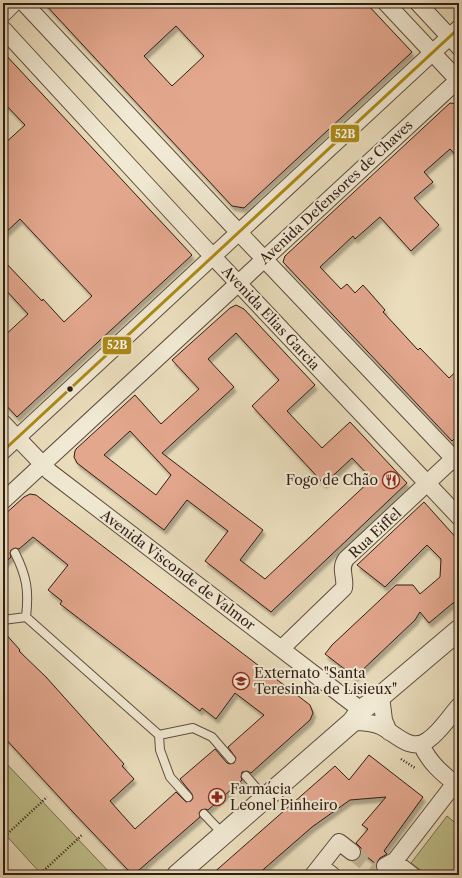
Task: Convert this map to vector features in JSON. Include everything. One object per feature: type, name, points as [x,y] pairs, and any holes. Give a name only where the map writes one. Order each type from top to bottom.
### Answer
[{"type":"street","points":[[3,14],[14,3]]},
{"type":"street","points":[[24,3],[457,461]]},
{"type":"street","points":[[386,3],[459,80]]},
{"type":"street","points":[[3,451],[432,53],[456,37],[418,3]]},
{"type":"street","name":"Avenida Elias Garcia","points":[[3,29],[213,256],[459,517]]},
{"type":"street","name":"Avenida Defensores de Chaves","points":[[3,501],[238,282],[459,80]]},
{"type":"street","name":"Avenida Visconde de Valmor","points":[[3,423],[42,464],[56,476],[281,649],[356,716]]},
{"type":"street","name":"Rua Eiffel","points":[[281,649],[344,588],[345,583],[342,566],[346,559],[428,484],[457,461]]},
{"type":"street","points":[[176,875],[356,716],[458,631]]},
{"type":"street","points":[[381,696],[384,720],[389,732]]},
{"type":"street","points":[[356,716],[381,726],[398,739],[410,744],[421,744],[431,738],[459,706]]},
{"type":"street","points":[[380,873],[394,861],[458,783],[432,763],[425,755],[421,744]]},
{"type":"street","points":[[322,872],[339,842],[352,852]]},
{"type":"street","points":[[394,861],[412,875]]},
{"type":"lane","points":[[15,553],[26,579],[28,592],[26,617]]},
{"type":"lane","points":[[3,620],[26,617],[159,735],[160,750],[170,777],[188,797]]},
{"type":"lane","points":[[159,735],[176,730],[193,728],[212,737],[231,759]]},
{"type":"lane","points":[[246,776],[264,798]]},
{"type":"lane","points":[[204,814],[223,834]]},
{"type":"path","points":[[3,838],[47,797]]},
{"type":"path","points":[[39,875],[82,835]]},
{"type":"green space","points":[[3,760],[112,875],[42,875],[3,832]]},
{"type":"green space","points":[[447,816],[459,826],[459,875],[427,875],[411,863]]},
{"type":"building","points":[[44,3],[366,3],[412,52],[244,208],[232,206]],"holes":[[[176,26],[204,56],[172,86],[144,56]]]},
{"type":"building","points":[[3,52],[192,255],[17,417],[3,402],[3,337],[28,314],[3,287],[3,260],[64,322],[92,296],[20,219],[3,235],[3,145],[25,125],[3,102]]},
{"type":"building","points":[[450,103],[459,104],[459,159],[450,149],[424,172],[433,182],[414,198],[439,225],[411,251],[380,217],[355,239],[353,236],[320,267],[341,289],[347,284],[355,293],[363,285],[385,310],[383,312],[418,350],[420,348],[449,378],[459,369],[459,434],[452,441],[283,262],[285,256]]},
{"type":"building","points":[[236,305],[244,309],[315,385],[287,411],[322,448],[350,422],[407,483],[271,612],[205,561],[228,531],[187,500],[164,530],[77,463],[74,457],[76,449],[135,395],[161,424],[199,389],[172,360],[230,308]],"holes":[[[236,333],[279,380],[252,406],[324,484],[352,458],[372,479],[265,579],[240,560],[263,530],[162,453],[234,387],[208,359]],[[130,431],[171,475],[156,495],[104,455]]]},
{"type":"building","points":[[30,494],[36,495],[310,705],[313,713],[310,720],[251,773],[247,771],[242,772],[242,780],[208,810],[201,810],[199,813],[200,817],[135,872],[131,872],[127,869],[3,736],[3,631],[20,650],[19,651],[46,677],[124,764],[122,766],[134,779],[110,801],[135,829],[176,792],[186,802],[191,801],[193,798],[192,794],[180,779],[215,749],[227,763],[234,763],[236,758],[228,747],[264,715],[235,693],[216,719],[202,708],[200,711],[60,604],[62,601],[48,590],[68,565],[33,537],[19,549],[15,548],[11,550],[11,557],[3,564],[3,516],[24,497]]},
{"type":"building","points":[[424,502],[459,541],[459,598],[429,623],[420,612],[415,620],[355,677],[325,654],[332,645],[396,585],[413,585],[420,594],[440,577],[441,559],[427,545],[385,587],[357,565]]},
{"type":"building","points":[[369,755],[423,797],[384,851],[387,854],[380,858],[376,864],[361,852],[361,848],[356,843],[368,829],[362,825],[386,797],[350,800],[312,827],[257,875],[211,875],[335,766],[349,780]]},
{"type":"tunnel","points":[[352,852],[376,871]]},
{"type":"transit line","name":"52B","points":[[3,451],[459,28]]},
{"type":"place","name":"Fogo de Chão","points":[[391,480]]},
{"type":"place","name":"Externato \"Santa Teresinha de Lisieux\"","points":[[241,681]]},
{"type":"place","name":"Farmácia Leonel Pinheiro","points":[[217,797]]}]
